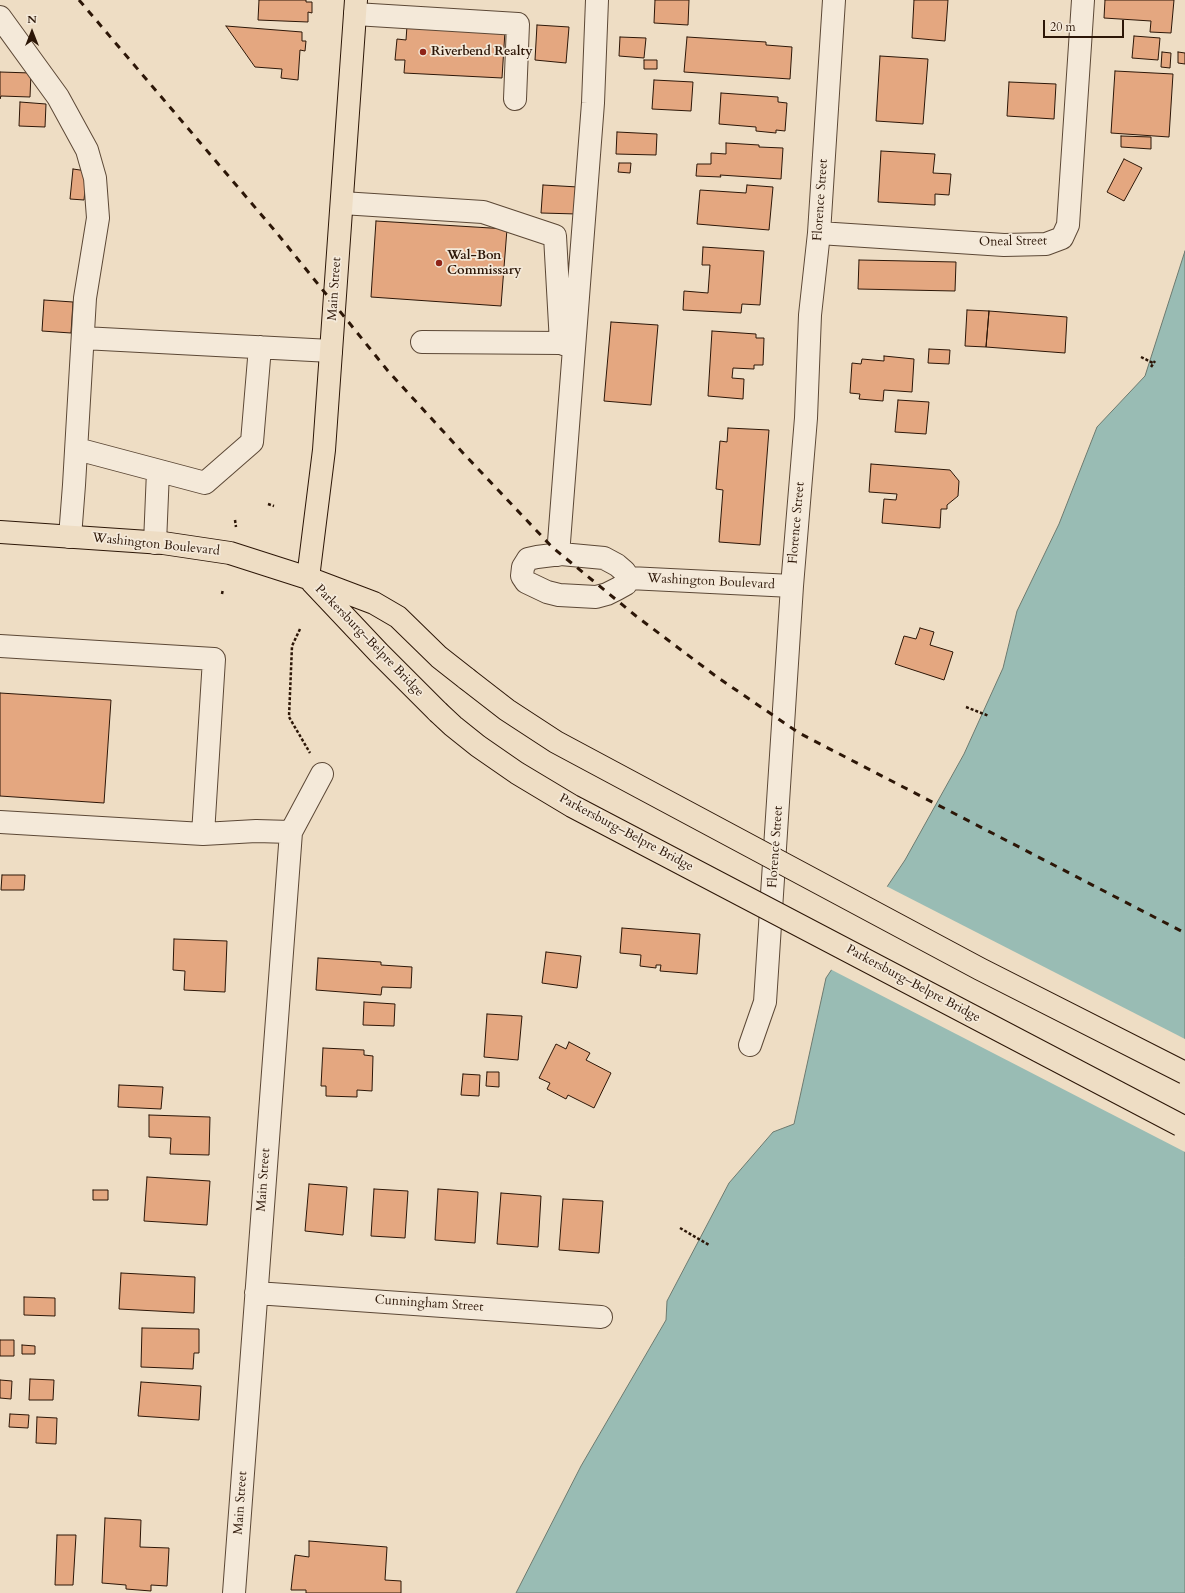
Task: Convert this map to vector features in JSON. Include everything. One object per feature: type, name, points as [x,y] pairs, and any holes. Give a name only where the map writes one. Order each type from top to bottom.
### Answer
[{"type":"main road","name":"Main Street","points":[[308,578],[324,450],[356,7]]},
{"type":"main road","name":"Washington Boulevard","points":[[0,532],[155,543],[230,553],[308,578]]},
{"type":"main road","name":"Parkersburg–Belpre Bridge","points":[[308,578],[368,600],[398,617],[439,656],[467,679],[507,710],[556,742],[980,969],[1185,1073]]},
{"type":"main road","name":"Parkersburg–Belpre Bridge","points":[[308,578],[384,659],[453,726],[517,773],[572,806],[1182,1126]]},
{"type":"street","points":[[558,555],[568,345],[593,103],[597,0]]},
{"type":"street","name":"Florence Street","points":[[750,1045],[765,1002],[792,586],[806,418],[810,320],[819,233],[834,0]]},
{"type":"street","name":"Oneal Street","points":[[819,233],[1004,245],[1046,244],[1062,238],[1068,225],[1082,0]]},
{"type":"street","points":[[356,7],[518,24],[515,99]]},
{"type":"street","points":[[0,17],[58,97],[87,150],[96,178],[98,218],[85,298],[77,449],[70,537]]},
{"type":"street","points":[[342,203],[483,212],[555,236],[568,345]]},
{"type":"street","points":[[83,338],[331,351]]},
{"type":"street","points":[[422,342],[568,345]]},
{"type":"street","points":[[77,449],[205,483],[252,442],[260,347]]},
{"type":"street","points":[[155,543],[158,471]]},
{"type":"street","name":"Washington Boulevard","points":[[558,555],[604,558],[617,565],[629,578],[626,584],[618,590],[596,597],[559,595],[535,588],[526,582],[522,576],[523,566],[528,559],[558,555]]},
{"type":"street","name":"Washington Boulevard","points":[[629,578],[792,586]]},
{"type":"street","points":[[0,646],[214,659],[203,834]]},
{"type":"street","name":"Main Street","points":[[234,1593],[291,832],[322,774]]},
{"type":"street","points":[[0,822],[203,834],[291,832]]},
{"type":"street","name":"Cunningham Street","points":[[256,1293],[601,1317]]},
{"type":"path","points":[[1141,357],[1154,362],[1151,367]]},
{"type":"path","points":[[268,504],[274,506]]},
{"type":"path","points":[[235,520],[236,526]]},
{"type":"path","points":[[222,594],[223,589]]},
{"type":"path","points":[[300,629],[292,646],[289,717],[322,774]]},
{"type":"path","points":[[966,707],[989,716]]},
{"type":"path","points":[[680,1228],[710,1245]]},
{"type":"water","points":[[1185,251],[1185,1593],[516,1593],[581,1466],[666,1320],[667,1301],[729,1183],[773,1132],[794,1124],[826,978],[905,860],[964,754],[1003,668],[1017,611],[1059,524],[1097,427],[1145,376]]},
{"type":"pier","points":[[886,886],[1185,1039],[1185,1152],[830,969]]},
{"type":"building","points":[[259,0],[306,0],[306,2],[312,2],[312,13],[308,12],[308,22],[258,20]]},
{"type":"building","points":[[655,0],[689,0],[688,25],[654,23]]},
{"type":"building","points":[[914,0],[948,0],[945,41],[912,38]]},
{"type":"building","points":[[1105,0],[1174,0],[1171,33],[1150,32],[1151,21],[1104,18]]},
{"type":"building","points":[[537,25],[569,27],[566,63],[535,60]]},
{"type":"building","points":[[226,26],[302,32],[302,41],[306,41],[305,51],[300,50],[298,80],[281,78],[282,69],[255,67]]},
{"type":"building","points":[[407,26],[505,31],[502,78],[404,73],[405,60],[395,60],[397,39],[406,40]]},
{"type":"building","points":[[1134,36],[1160,38],[1158,60],[1132,58]]},
{"type":"building","points":[[620,37],[646,38],[644,58],[619,56]]},
{"type":"building","points":[[687,37],[766,42],[766,45],[792,47],[790,79],[684,72]]},
{"type":"building","points":[[1162,52],[1171,53],[1170,68],[1161,67]]},
{"type":"building","points":[[1178,52],[1185,53],[1185,64],[1178,63]]},
{"type":"building","points":[[880,56],[928,59],[923,124],[876,121]]},
{"type":"building","points":[[644,60],[657,60],[657,69],[644,69]]},
{"type":"building","points":[[1115,71],[1173,74],[1169,137],[1111,133]]},
{"type":"building","points":[[0,72],[31,73],[30,97],[1,96],[0,99]]},
{"type":"building","points":[[654,80],[693,82],[691,111],[652,109]]},
{"type":"building","points":[[1009,82],[1056,84],[1054,119],[1007,116]]},
{"type":"building","points":[[721,93],[778,97],[778,102],[787,103],[785,131],[776,130],[776,133],[756,131],[756,127],[719,124]]},
{"type":"building","points":[[20,102],[46,104],[45,127],[19,126]]},
{"type":"building","points":[[617,132],[657,134],[656,155],[616,154]]},
{"type":"building","points":[[1121,136],[1151,137],[1151,149],[1121,147]]},
{"type":"building","points":[[726,143],[783,148],[781,179],[720,175],[721,177],[696,176],[697,164],[711,164],[711,153],[726,154]]},
{"type":"building","points":[[881,151],[935,154],[933,173],[951,174],[949,195],[935,194],[935,205],[878,202]]},
{"type":"building","points":[[1124,159],[1142,168],[1124,201],[1107,192]]},
{"type":"building","points":[[619,163],[631,163],[630,173],[618,172]]},
{"type":"building","points":[[73,169],[87,171],[84,200],[70,199]]},
{"type":"building","points":[[543,185],[578,187],[577,214],[541,213]]},
{"type":"building","points":[[747,185],[773,187],[769,230],[697,224],[700,190],[746,193]]},
{"type":"building","name":"Wal-Bon Commissary","points":[[376,221],[507,229],[501,306],[371,297]]},
{"type":"building","points":[[703,247],[764,251],[760,305],[742,304],[741,313],[683,310],[684,291],[708,293],[710,265],[702,265]]},
{"type":"building","points":[[859,260],[956,262],[955,291],[858,289]]},
{"type":"building","points":[[44,300],[73,302],[71,333],[42,331]]},
{"type":"building","points":[[967,310],[989,311],[986,347],[965,346]]},
{"type":"building","points":[[989,311],[1067,317],[1065,353],[986,347]]},
{"type":"building","points":[[611,322],[658,325],[651,405],[604,401]]},
{"type":"building","points":[[712,331],[756,334],[756,338],[764,338],[763,365],[754,365],[754,369],[733,368],[732,378],[744,379],[743,399],[708,396]]},
{"type":"building","points":[[929,349],[950,350],[949,364],[928,363]]},
{"type":"building","points":[[884,356],[914,359],[912,392],[884,390],[883,401],[859,399],[860,394],[850,393],[852,363],[861,364],[862,359],[884,361]]},
{"type":"building","points":[[898,400],[929,402],[926,434],[895,432]]},
{"type":"building","points":[[728,428],[769,430],[760,545],[719,542],[723,490],[716,489],[720,441],[727,442]]},
{"type":"building","points":[[871,464],[950,470],[959,481],[958,496],[947,505],[947,509],[941,509],[940,528],[882,523],[884,499],[896,500],[897,494],[869,492]]},
{"type":"building","points":[[920,628],[934,632],[930,645],[953,652],[944,680],[895,664],[904,636],[916,639]]},
{"type":"building","points":[[0,693],[111,700],[104,803],[0,796]]},
{"type":"building","points":[[2,875],[25,875],[24,890],[1,890]]},
{"type":"building","points":[[622,928],[700,934],[697,974],[660,971],[661,965],[656,965],[656,968],[640,966],[641,955],[620,953]]},
{"type":"building","points":[[174,939],[227,941],[225,992],[184,990],[185,971],[173,970]]},
{"type":"building","points":[[546,952],[581,956],[577,988],[542,983]]},
{"type":"building","points":[[318,958],[381,962],[381,965],[412,967],[411,988],[382,987],[381,995],[316,990]]},
{"type":"building","points":[[364,1002],[395,1004],[394,1026],[363,1025]]},
{"type":"building","points":[[487,1014],[522,1016],[518,1060],[484,1057]]},
{"type":"building","points":[[569,1042],[590,1053],[586,1060],[611,1073],[594,1108],[568,1095],[566,1099],[547,1089],[550,1083],[539,1078],[556,1044],[566,1049]]},
{"type":"building","points":[[323,1048],[364,1050],[364,1055],[373,1056],[372,1091],[357,1090],[357,1097],[326,1096],[326,1086],[321,1086]]},
{"type":"building","points":[[487,1072],[499,1072],[499,1087],[486,1086]]},
{"type":"building","points":[[463,1074],[480,1075],[479,1096],[461,1095]]},
{"type":"building","points":[[119,1085],[163,1087],[161,1109],[118,1107]]},
{"type":"building","points":[[149,1115],[210,1117],[209,1155],[170,1154],[171,1138],[149,1137]]},
{"type":"building","points":[[147,1177],[210,1181],[207,1225],[144,1221]]},
{"type":"building","points":[[309,1184],[347,1187],[343,1235],[305,1231]]},
{"type":"building","points":[[374,1189],[408,1191],[405,1238],[371,1236]]},
{"type":"building","points":[[438,1189],[478,1192],[475,1243],[435,1240]]},
{"type":"building","points":[[93,1190],[108,1190],[108,1200],[93,1200]]},
{"type":"building","points":[[501,1193],[541,1196],[538,1247],[497,1244]]},
{"type":"building","points":[[563,1199],[603,1201],[599,1253],[559,1250]]},
{"type":"building","points":[[121,1273],[195,1277],[194,1313],[119,1309]]},
{"type":"building","points":[[24,1297],[55,1298],[55,1316],[24,1315]]},
{"type":"building","points":[[142,1328],[199,1329],[199,1353],[194,1353],[193,1369],[141,1367]]},
{"type":"building","points":[[0,1340],[14,1340],[14,1356],[0,1356]]},
{"type":"building","points":[[22,1345],[35,1346],[35,1354],[22,1354]]},
{"type":"building","points":[[30,1379],[54,1380],[53,1400],[29,1400]]},
{"type":"building","points":[[0,1380],[12,1381],[11,1399],[0,1398]]},
{"type":"building","points":[[141,1382],[201,1386],[199,1420],[138,1416]]},
{"type":"building","points":[[10,1414],[29,1415],[28,1428],[9,1427]]},
{"type":"building","points":[[37,1417],[57,1418],[56,1444],[36,1443]]},
{"type":"building","points":[[105,1518],[141,1520],[140,1547],[169,1548],[167,1586],[151,1585],[151,1591],[126,1589],[126,1585],[102,1583]]},
{"type":"building","points":[[57,1535],[76,1535],[73,1585],[55,1585]]},
{"type":"building","points":[[309,1541],[387,1547],[385,1580],[401,1581],[401,1593],[306,1593],[306,1590],[291,1590],[295,1555],[309,1557]]},
{"type":"railway","points":[[79,0],[276,232],[388,371],[552,547],[636,616],[717,677],[799,733],[1185,933]]},
{"type":"place","name":"Riverbend Realty","points":[[423,52]]},
{"type":"place","name":"Wal-Bon Commissary","points":[[439,263]]}]
